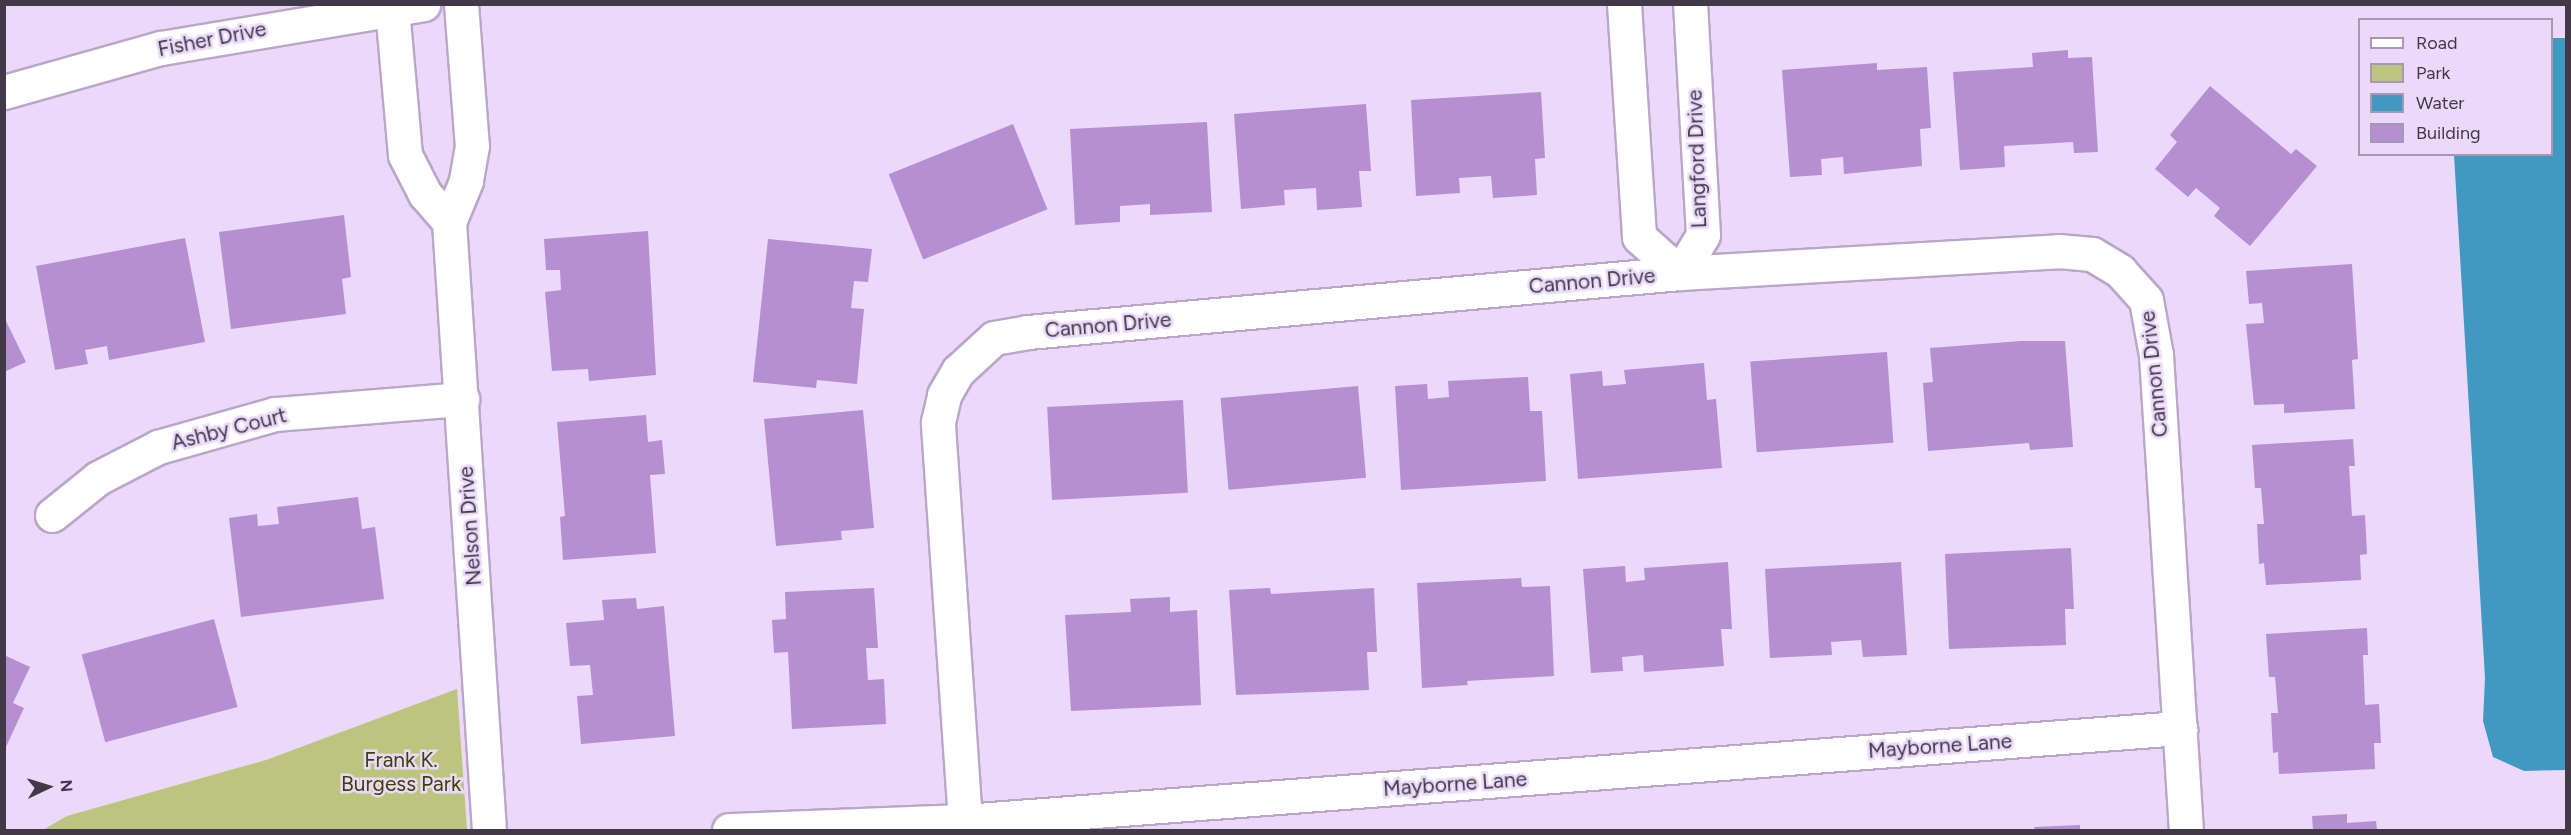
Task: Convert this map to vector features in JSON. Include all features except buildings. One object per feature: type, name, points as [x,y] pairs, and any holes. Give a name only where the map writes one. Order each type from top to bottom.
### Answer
[{"type":"street","name":"Nelson Drive","points":[[461,4],[472,146],[466,181],[449,222],[489,831]]},
{"type":"street","points":[[1624,4],[1639,237],[1680,273]]},
{"type":"street","name":"Langford Drive","points":[[1680,273],[1703,235],[1690,4]]},
{"type":"street","points":[[408,7],[405,155],[425,194],[449,222]]},
{"type":"street","name":"Fisher Drive","points":[[4,92],[161,48],[408,7]]},
{"type":"street","name":"Cannon Drive","points":[[965,821],[938,422],[944,395],[973,353],[994,338],[1028,332],[1680,273],[2058,251],[2092,254],[2120,271],[2146,300],[2156,355],[2186,831]]},
{"type":"street","name":"Ashby Court","points":[[52,514],[98,478],[169,444],[275,414],[462,399]]},
{"type":"street","name":"Mayborne Lane","points":[[729,831],[965,821],[2180,728]]},
{"type":"green space","name":"Frank K. Burgess Park","points":[[457,689],[467,830],[43,830],[67,816],[266,760]]},
{"type":"water","points":[[2553,38],[2566,38],[2566,770],[2524,771],[2493,757],[2483,721],[2485,678],[2454,156],[2553,156]]}]
